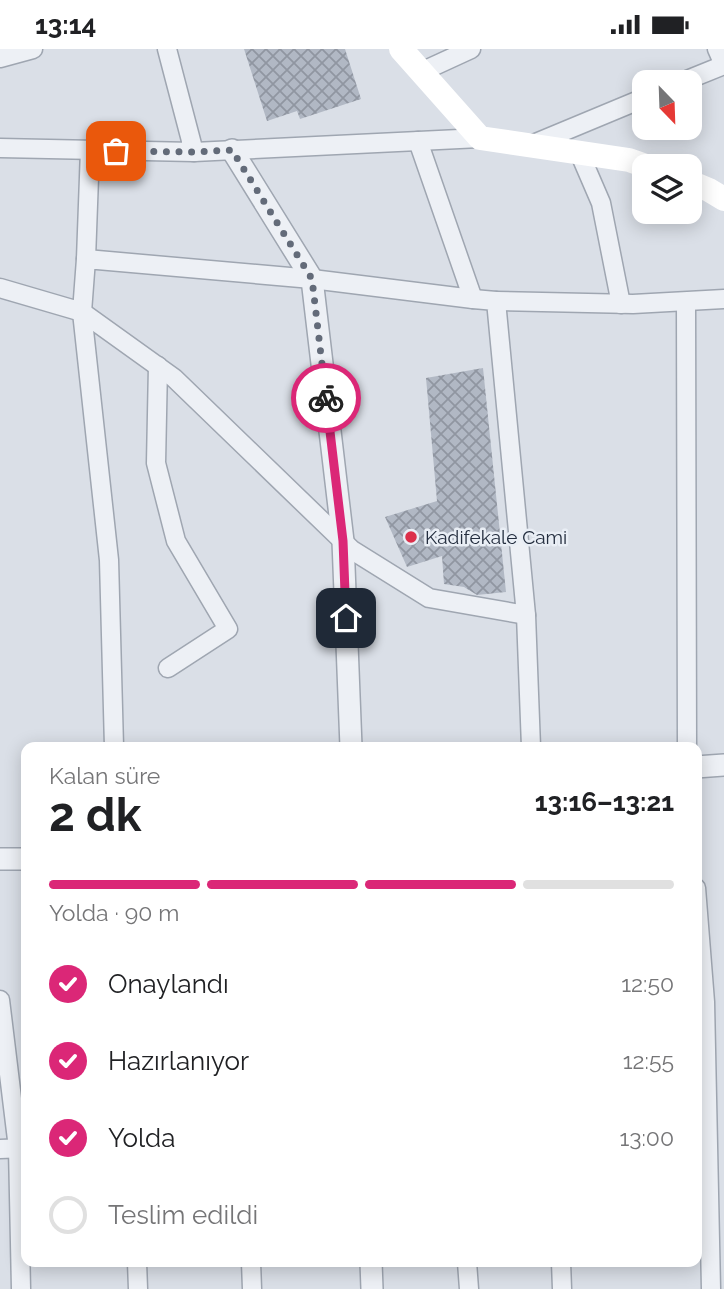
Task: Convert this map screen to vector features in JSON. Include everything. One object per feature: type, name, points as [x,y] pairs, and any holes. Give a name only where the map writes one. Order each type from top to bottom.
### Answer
[{"type":"main road","points":[[401,49],[480,138],[632,161]]},
{"type":"main road","points":[[702,187],[724,199]]},
{"type":"street","points":[[0,58],[33,49]]},
{"type":"street","points":[[167,49],[194,152]]},
{"type":"street","points":[[421,72],[471,49]]},
{"type":"street","points":[[702,74],[724,65],[717,49]]},
{"type":"street","points":[[531,145],[632,103]]},
{"type":"street","points":[[0,148],[194,152],[480,138]]},
{"type":"street","points":[[418,141],[473,299]]},
{"type":"street","points":[[90,150],[82,312],[109,560],[114,742]]},
{"type":"street","points":[[232,150],[312,279],[343,541],[351,742]]},
{"type":"street","points":[[579,152],[601,203],[621,304]]},
{"type":"street","points":[[86,259],[312,279],[496,301],[621,304],[724,299]]},
{"type":"street","points":[[0,288],[82,312],[158,366],[174,378],[352,550],[429,598],[526,615]]},
{"type":"street","points":[[496,301],[526,615],[531,742]]},
{"type":"street","points":[[687,302],[687,742]]},
{"type":"street","points":[[158,366],[156,463],[176,541],[228,629],[168,668]]},
{"type":"street","points":[[702,767],[724,765]]},
{"type":"street","points":[[0,859],[21,859]]},
{"type":"street","points":[[702,964],[709,1128],[711,1289]]},
{"type":"street","points":[[0,1000],[21,1141]]},
{"type":"street","points":[[0,1149],[21,1148]]},
{"type":"street","points":[[21,1267],[21,1289]]},
{"type":"street","points":[[137,1267],[138,1289]]},
{"type":"street","points":[[251,1267],[252,1289]]},
{"type":"street","points":[[371,1267],[372,1289]]},
{"type":"street","points":[[467,1267],[469,1289]]},
{"type":"street","points":[[561,1267],[562,1289]]},
{"type":"building","points":[[244,49],[345,49],[361,99],[300,119],[297,111],[267,121]]},
{"type":"building","points":[[483,368],[506,592],[477,595],[464,587],[444,584],[442,556],[407,567],[385,517],[437,501],[426,378]]},
{"type":"way so far","points":[[116,151],[232,150],[312,279],[326,398]]},
{"type":"place","name":"Kadifekale Cami","points":[[411,537]]},
{"type":"route","points":[[326,398],[343,541],[346,618]]}]
